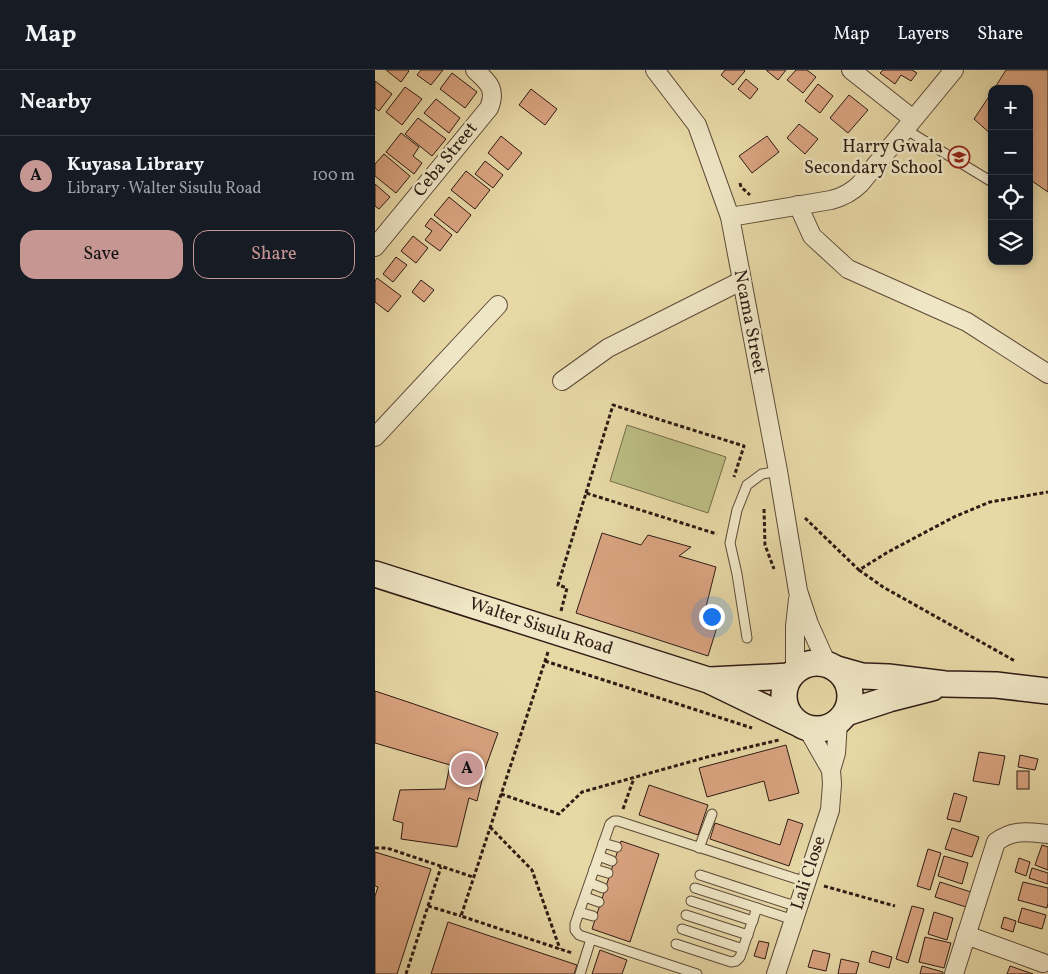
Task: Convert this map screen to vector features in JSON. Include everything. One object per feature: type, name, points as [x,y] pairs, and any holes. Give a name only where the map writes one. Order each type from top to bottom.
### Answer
[{"type":"street","name":"Ceba Street","points":[[375,247],[489,108],[492,96],[491,88],[488,82],[475,70]]},
{"type":"street","name":"Ncama Street","points":[[655,70],[697,124],[730,217],[770,472],[782,495],[798,591],[809,624],[832,667]]},
{"type":"street","points":[[851,70],[909,124]]},
{"type":"street","points":[[730,217],[840,198],[854,190],[954,70]]},
{"type":"street","points":[[798,205],[813,236],[848,269],[967,322],[1048,374]]},
{"type":"street","points":[[562,381],[608,348],[741,281]]},
{"type":"street","points":[[375,437],[497,305]]},
{"type":"street","name":"Walter Sisulu Road","points":[[375,574],[707,680],[793,729]]},
{"type":"street","name":"Ncama Street","points":[[792,673],[798,591]]},
{"type":"street","points":[[945,684],[889,699],[842,717],[823,729],[793,729],[783,700],[784,687],[792,673],[807,664],[832,667],[862,676],[945,684],[996,685],[1048,691]]},
{"type":"street","points":[[832,667],[845,678],[850,690],[850,702],[842,717]]},
{"type":"street","name":"Walter Sisulu Road","points":[[707,680],[792,673]]},
{"type":"street","name":"Lali Close","points":[[776,974],[830,810],[831,770],[842,717]]},
{"type":"street","name":"Lali Close","points":[[793,729],[831,770]]},
{"type":"street","points":[[954,974],[996,842],[1005,835],[1017,832],[1048,834]]},
{"type":"street","points":[[966,935],[1043,963]]},
{"type":"lane","points":[[909,124],[988,179]]},
{"type":"lane","points":[[747,638],[731,543],[737,510],[747,485],[770,472]]},
{"type":"lane","points":[[699,848],[712,814]]},
{"type":"lane","points":[[697,974],[579,935],[575,930],[575,924],[610,824],[618,821],[806,882]]},
{"type":"lane","points":[[603,843],[617,847]]},
{"type":"lane","points":[[599,856],[612,861]]},
{"type":"lane","points":[[594,869],[609,873]]},
{"type":"lane","points":[[700,875],[796,913]]},
{"type":"lane","points":[[590,883],[603,888]]},
{"type":"lane","points":[[695,888],[757,908],[796,913]]},
{"type":"lane","points":[[585,897],[599,902]]},
{"type":"lane","points":[[691,901],[753,921]]},
{"type":"lane","points":[[677,944],[731,962],[736,961],[740,958],[757,908]]},
{"type":"lane","points":[[579,912],[593,916]]},
{"type":"lane","points":[[686,915],[748,935]]},
{"type":"lane","points":[[681,929],[743,949]]},
{"type":"lane","points":[[579,974],[591,939]]},
{"type":"path","points":[[738,178],[741,187],[751,197]]},
{"type":"path","points":[[560,612],[567,588],[558,585],[613,405],[744,446],[733,481]]},
{"type":"path","points":[[770,472],[764,486],[765,545],[774,570]]},
{"type":"path","points":[[859,570],[888,552],[954,517],[990,502],[1048,492]]},
{"type":"path","points":[[586,493],[717,533],[731,543]]},
{"type":"path","points":[[782,495],[859,570],[883,587],[1015,661]]},
{"type":"path","points":[[461,916],[548,651]]},
{"type":"path","points":[[545,661],[759,730]]},
{"type":"path","points":[[688,707],[690,702]]},
{"type":"path","points":[[501,794],[559,814],[582,792],[711,756],[785,738],[793,729]]},
{"type":"path","points":[[618,821],[633,778]]},
{"type":"path","points":[[490,827],[532,870],[561,950]]},
{"type":"path","points":[[375,848],[387,848],[473,878]]},
{"type":"path","points":[[406,974],[441,867]]},
{"type":"path","points":[[806,882],[895,906]]},
{"type":"path","points":[[428,906],[573,954]]},
{"type":"green space","points":[[627,425],[726,457],[708,513],[610,481]]},
{"type":"building","points":[[386,70],[408,70],[409,71],[401,82]]},
{"type":"building","points":[[421,70],[443,70],[431,85],[417,75]]},
{"type":"building","points":[[725,70],[745,71],[733,85],[721,75]]},
{"type":"building","points":[[766,70],[786,70],[778,80]]},
{"type":"building","points":[[796,70],[807,70],[816,77],[803,93],[787,80]]},
{"type":"building","points":[[883,70],[912,70],[917,73],[911,81],[901,75],[895,84],[880,73]]},
{"type":"building","points":[[1006,70],[1048,70],[1048,192],[1033,182],[1033,85],[997,85]]},
{"type":"building","points":[[452,73],[477,92],[465,108],[440,89]]},
{"type":"building","points":[[746,79],[758,89],[750,99],[738,89]]},
{"type":"building","points":[[375,81],[392,94],[379,111],[375,108]]},
{"type":"building","points":[[818,84],[833,96],[820,113],[805,101]]},
{"type":"building","points":[[405,87],[422,99],[402,125],[386,112]]},
{"type":"building","points":[[531,89],[557,109],[545,125],[519,105]]},
{"type":"building","points":[[849,95],[868,110],[848,133],[830,118]]},
{"type":"building","points":[[988,98],[988,131],[974,119]]},
{"type":"building","points":[[436,99],[460,118],[449,133],[424,113]]},
{"type":"building","points":[[418,118],[446,139],[432,156],[405,134]]},
{"type":"building","points":[[799,124],[818,139],[805,154],[787,138]]},
{"type":"building","points":[[401,133],[419,147],[413,156],[422,163],[414,174],[386,152]]},
{"type":"building","points":[[501,136],[522,153],[508,170],[488,153]]},
{"type":"building","points":[[767,136],[779,152],[752,173],[739,156]]},
{"type":"building","points":[[384,154],[410,176],[396,193],[375,176],[375,164]]},
{"type":"building","points":[[485,161],[503,175],[493,188],[475,174]]},
{"type":"building","points":[[466,171],[490,190],[475,209],[451,190]]},
{"type":"building","points":[[375,184],[390,197],[379,209],[375,206]]},
{"type":"building","points":[[449,197],[471,215],[457,233],[434,215]]},
{"type":"building","points":[[431,218],[452,235],[440,251],[425,240],[432,231],[425,226]]},
{"type":"building","points":[[413,236],[428,248],[416,263],[401,251]]},
{"type":"building","points":[[396,257],[407,265],[393,282],[383,274]]},
{"type":"building","points":[[377,278],[401,296],[388,312],[375,302],[375,281]]},
{"type":"building","points":[[421,280],[434,290],[424,302],[412,292]]},
{"type":"building","points":[[602,533],[641,545],[648,535],[691,547],[679,556],[716,567],[702,623],[717,627],[708,656],[576,613]]},
{"type":"building","points":[[375,691],[498,733],[484,772],[477,801],[469,798],[457,847],[401,839],[403,823],[393,820],[400,790],[445,789],[450,765],[375,743]]},
{"type":"building","points":[[786,745],[799,793],[769,801],[764,781],[707,797],[699,768]]},
{"type":"building","points":[[979,752],[1005,756],[999,785],[973,781]]},
{"type":"building","points":[[1020,755],[1038,759],[1035,770],[1018,767]]},
{"type":"building","points":[[1017,771],[1029,771],[1029,789],[1017,789]]},
{"type":"building","points":[[649,785],[708,805],[698,835],[639,815]]},
{"type":"building","points":[[954,793],[967,797],[960,822],[947,819]]},
{"type":"building","points":[[788,819],[803,824],[789,866],[710,839],[715,823],[780,845]]},
{"type":"building","points":[[952,828],[979,837],[972,857],[945,849]]},
{"type":"building","points":[[621,841],[659,854],[630,942],[592,929]]},
{"type":"building","points":[[1042,845],[1048,847],[1048,870],[1035,865]]},
{"type":"building","points":[[928,849],[941,853],[930,890],[917,886]]},
{"type":"building","points":[[375,852],[431,869],[397,974],[375,974],[375,896],[378,887],[375,886]]},
{"type":"building","points":[[944,856],[968,863],[962,884],[938,876]]},
{"type":"building","points":[[1019,858],[1030,862],[1026,876],[1015,872]]},
{"type":"building","points":[[1032,868],[1048,873],[1048,884],[1029,878]]},
{"type":"building","points":[[940,882],[971,892],[966,907],[935,897]]},
{"type":"building","points":[[1023,882],[1048,888],[1047,908],[1018,900]]},
{"type":"building","points":[[912,906],[924,909],[908,963],[896,959]]},
{"type":"building","points":[[1022,908],[1046,915],[1042,929],[1018,922]]},
{"type":"building","points":[[934,912],[953,918],[947,940],[928,934]]},
{"type":"building","points":[[1004,917],[1016,921],[1013,932],[1001,928]]},
{"type":"building","points":[[448,922],[577,965],[574,974],[431,974]]},
{"type":"building","points":[[925,937],[951,943],[944,968],[919,962]]},
{"type":"building","points":[[759,941],[769,943],[765,959],[754,956]]},
{"type":"building","points":[[600,950],[627,960],[622,974],[592,974]]},
{"type":"building","points":[[813,950],[830,954],[826,971],[808,967]]},
{"type":"building","points":[[872,951],[892,957],[889,968],[869,962]]},
{"type":"building","points":[[841,959],[859,963],[856,974],[838,974]]},
{"type":"building","points":[[922,966],[943,972],[943,974],[920,974]]},
{"type":"building","points":[[1010,966],[1033,974],[1007,974]]},
{"type":"place","name":"Harry Gwala Secondary School","points":[[959,157]]},
{"type":"place","name":"Kuyasa Library","points":[[467,769]]}]
